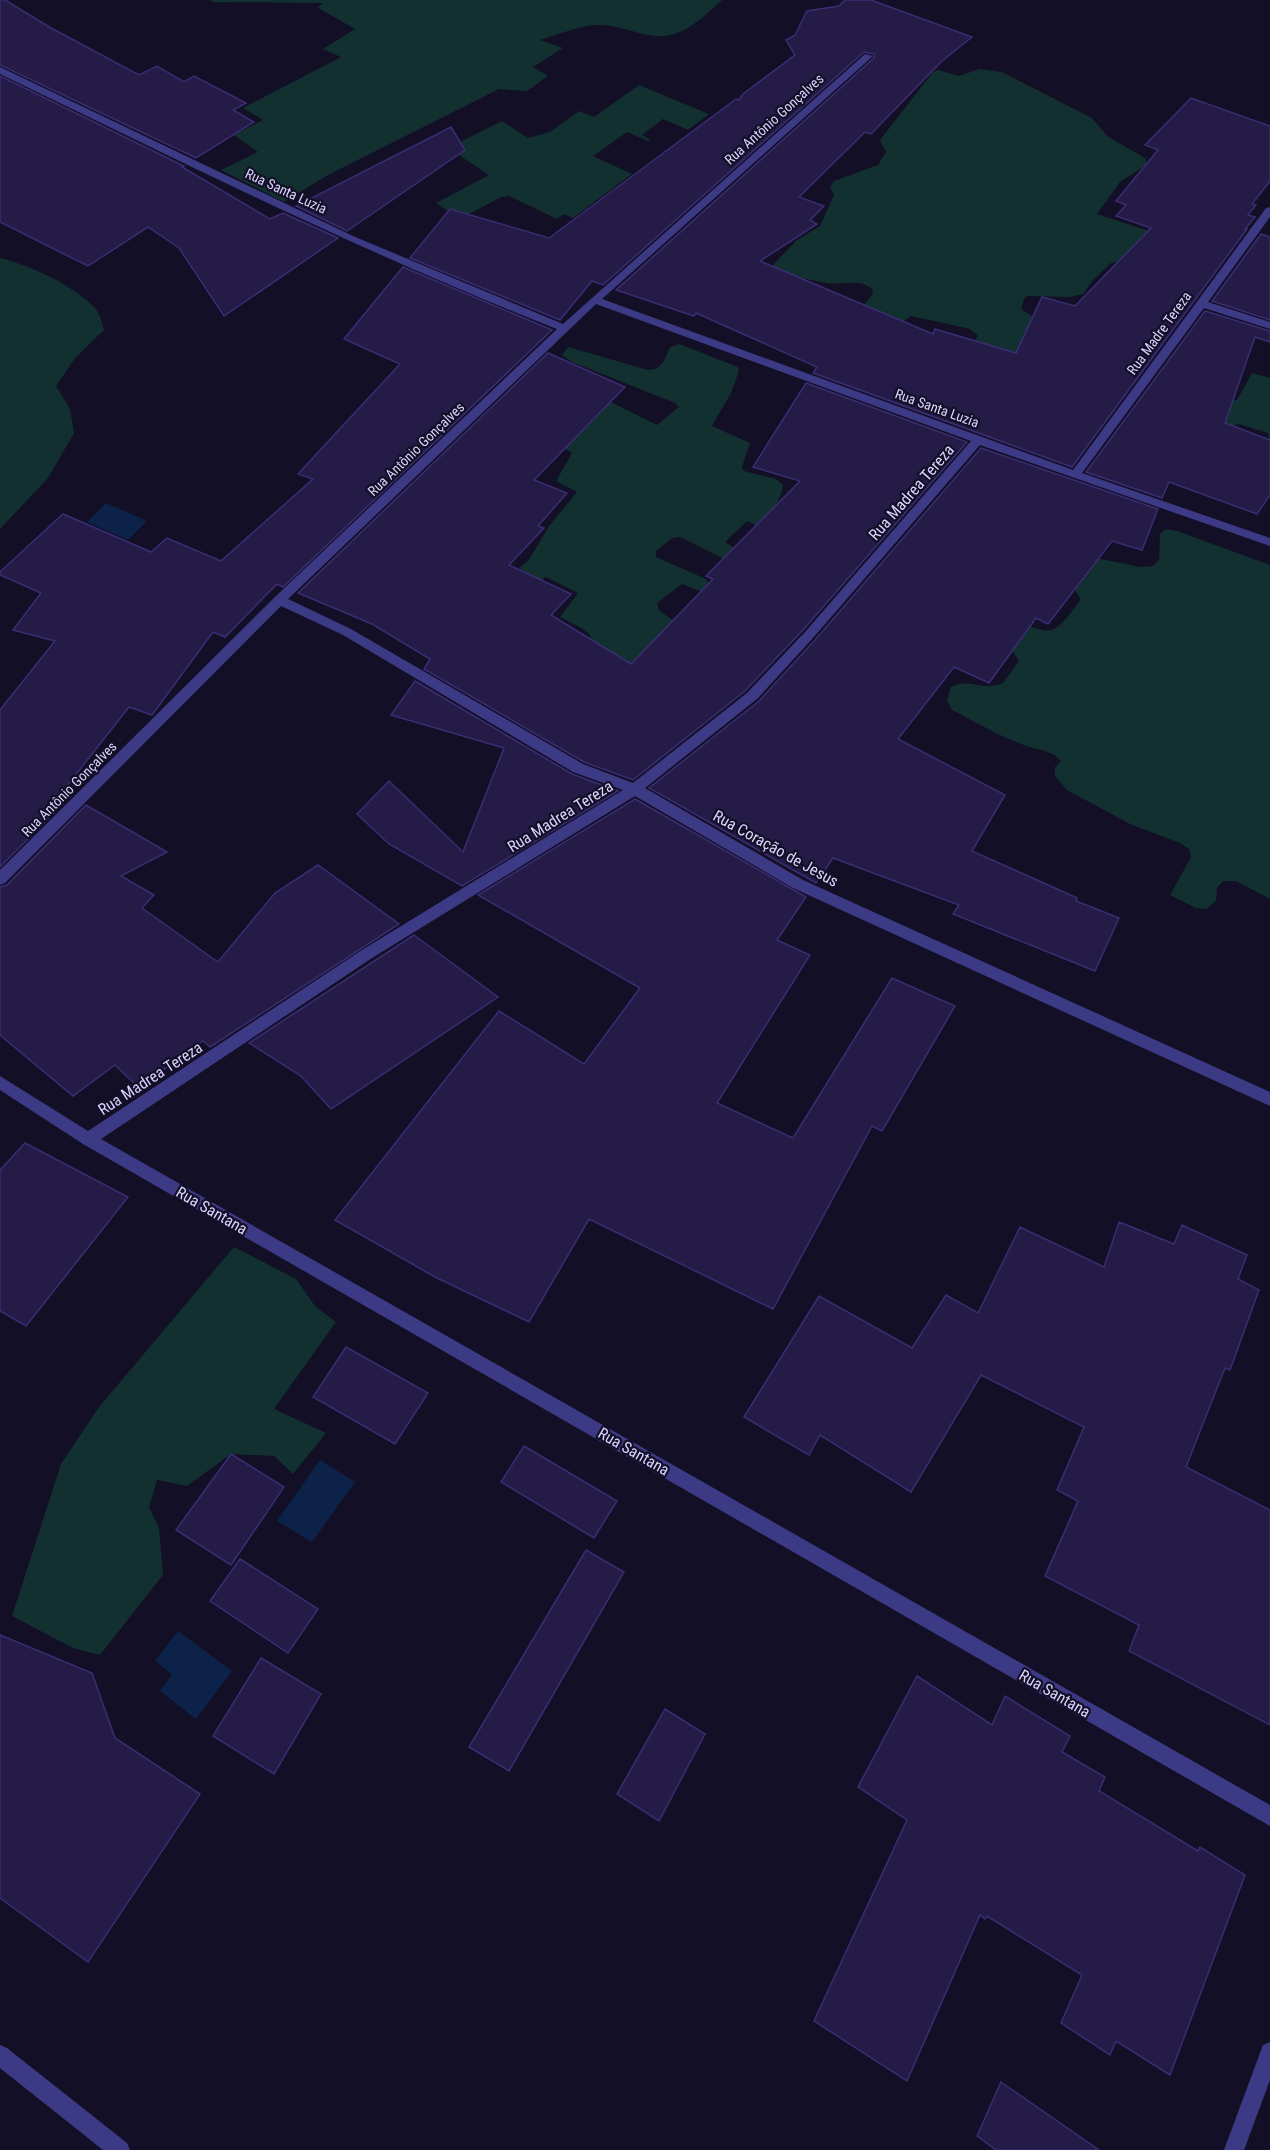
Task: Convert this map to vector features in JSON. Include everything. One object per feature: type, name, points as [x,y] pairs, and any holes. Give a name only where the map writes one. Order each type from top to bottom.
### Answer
[{"type":"street","name":"Rua Antônio Gonçalves","points":[[0,879],[279,600],[564,328],[868,56]]},
{"type":"street","name":"Rua Santa Luzia","points":[[0,70],[288,209],[486,299],[564,328]]},
{"type":"street","name":"Rua Madre Tereza","points":[[1075,475],[1200,303],[1269,214]]},
{"type":"street","name":"Rua Santa Luzia","points":[[594,300],[1075,475],[1270,542]]},
{"type":"street","points":[[1200,303],[1270,326]]},
{"type":"street","name":"Rua Madrea Tereza","points":[[88,1139],[367,954],[635,789],[752,696],[809,635],[980,439]]},
{"type":"street","name":"Rua Coração de Jesus","points":[[279,600],[347,632],[578,768],[635,789],[798,884],[1270,1099]]},
{"type":"street","name":"Rua Santana","points":[[0,1082],[88,1139],[1270,1816]]},
{"type":"street","points":[[1234,2150],[1270,2052]]},
{"type":"street","points":[[0,2055],[120,2150]]},
{"type":"green space","points":[[209,0],[722,0],[692,26],[674,34],[654,36],[617,27],[594,25],[540,40],[563,48],[533,67],[548,76],[527,91],[499,89],[328,175],[284,202],[221,170],[258,152],[234,135],[263,120],[243,108],[341,57],[323,49],[355,29],[318,8],[323,3],[214,2]]},
{"type":"green space","points":[[979,69],[1002,72],[1092,118],[1107,136],[1145,158],[1147,163],[1145,166],[1120,182],[1097,214],[1161,235],[1126,261],[1111,263],[1093,280],[1083,294],[1070,297],[1027,296],[1021,309],[1116,369],[970,346],[978,336],[970,329],[911,316],[900,324],[864,305],[872,295],[873,290],[868,286],[819,282],[771,267],[797,240],[820,226],[834,195],[830,187],[834,181],[878,165],[886,152],[880,140],[933,72],[938,70],[959,76]]},
{"type":"green space","points":[[639,85],[709,114],[688,130],[663,119],[642,135],[650,139],[648,141],[627,132],[593,156],[632,174],[573,218],[564,214],[557,219],[509,196],[501,197],[460,219],[436,203],[489,175],[448,148],[502,121],[528,138],[550,132],[579,111],[594,117]]},
{"type":"green space","points":[[0,258],[38,271],[75,291],[95,308],[104,330],[75,358],[56,386],[70,409],[74,433],[48,478],[0,529]]},
{"type":"green space","points":[[679,344],[738,367],[739,371],[731,393],[712,426],[750,443],[742,467],[744,471],[776,479],[783,485],[775,507],[762,528],[747,521],[725,542],[747,556],[736,565],[680,537],[672,538],[656,551],[656,557],[706,579],[708,583],[703,592],[682,584],[657,603],[659,610],[671,619],[684,622],[636,669],[580,646],[591,636],[560,617],[578,593],[546,577],[541,581],[519,568],[528,561],[549,526],[577,492],[556,481],[572,453],[557,444],[585,389],[657,425],[679,407],[675,403],[572,362],[562,355],[568,347],[653,370],[665,360],[670,347]]},
{"type":"green space","points":[[1252,373],[1270,378],[1270,447],[1268,433],[1239,424],[1228,427],[1153,406],[1237,400]]},
{"type":"green space","points":[[1166,529],[1270,565],[1270,899],[1236,881],[1223,881],[1217,888],[1216,901],[1207,909],[1196,908],[1170,895],[1191,857],[1189,849],[1180,843],[1130,824],[1067,790],[1055,776],[1055,767],[1061,762],[1056,756],[1012,741],[992,731],[952,710],[947,700],[951,687],[957,684],[990,686],[1003,683],[1019,661],[981,602],[1026,625],[1051,630],[1064,621],[1081,600],[1075,590],[1060,583],[1087,556],[1140,567],[1153,566],[1159,560],[1160,534]]},
{"type":"green space","points":[[234,1247],[296,1279],[315,1306],[336,1322],[274,1409],[326,1433],[293,1474],[274,1456],[231,1454],[187,1486],[157,1480],[149,1507],[159,1528],[163,1575],[100,1655],[73,1648],[12,1616],[61,1464],[99,1407]]},
{"type":"water","points":[[106,503],[147,521],[128,540],[87,522]]},
{"type":"water","points":[[320,1460],[355,1482],[312,1542],[277,1521]]},
{"type":"water","points":[[178,1631],[232,1671],[196,1719],[160,1691],[172,1674],[155,1661]]},
{"type":"building","points":[[0,0],[5,0],[51,28],[139,75],[157,66],[184,82],[194,76],[246,103],[233,110],[254,122],[196,158],[0,65]]},
{"type":"building","points":[[845,0],[871,0],[972,37],[942,61],[871,134],[865,132],[799,197],[824,206],[810,220],[817,224],[760,261],[933,334],[935,329],[1016,353],[1042,297],[1075,306],[1151,228],[1116,216],[1126,205],[1116,201],[1158,150],[1145,145],[1191,98],[1270,126],[1270,181],[1252,204],[1256,205],[1248,215],[1255,217],[1072,467],[813,373],[817,367],[696,313],[694,316],[616,290],[874,58],[874,54],[864,52],[603,285],[592,281],[560,320],[410,258],[450,209],[549,238],[736,99],[739,100],[743,94],[795,55],[786,40],[795,35],[807,11],[839,6]]},
{"type":"building","points":[[0,76],[184,166],[182,167],[270,219],[283,213],[338,238],[224,316],[179,248],[148,227],[88,266],[0,222]]},
{"type":"building","points":[[451,127],[465,150],[347,231],[296,206]]},
{"type":"building","points":[[1261,234],[1270,237],[1270,320],[1212,301]]},
{"type":"building","points":[[403,267],[552,330],[283,587],[277,584],[225,637],[213,632],[152,715],[129,707],[63,791],[71,796],[0,867],[0,710],[55,641],[13,630],[41,593],[0,575],[0,572],[63,514],[151,552],[167,538],[221,561],[313,479],[298,474],[400,364],[344,339]]},
{"type":"building","points":[[1205,311],[1270,331],[1270,342],[1255,337],[1225,423],[1270,440],[1270,495],[1257,514],[1169,482],[1162,498],[1086,472]]},
{"type":"building","points":[[548,353],[625,387],[534,480],[567,493],[538,526],[544,528],[509,565],[571,594],[551,615],[631,664],[713,579],[706,576],[800,481],[753,467],[806,383],[967,442],[803,630],[745,691],[633,780],[584,762],[424,669],[430,659],[372,624],[298,593]]},
{"type":"building","points":[[981,448],[1158,509],[1142,550],[1112,541],[1048,624],[1036,618],[989,683],[954,667],[898,739],[1005,795],[972,851],[1077,898],[1076,901],[1119,918],[1095,971],[953,914],[959,905],[833,858],[816,883],[649,788],[759,701],[815,640]]},
{"type":"building","points":[[415,681],[572,774],[618,791],[462,886],[389,844],[357,814],[389,781],[463,852],[504,748],[391,715]]},
{"type":"building","points":[[635,799],[806,897],[777,940],[810,955],[717,1103],[793,1138],[892,978],[955,1006],[882,1131],[872,1126],[773,1309],[589,1219],[529,1322],[435,1277],[335,1220],[499,1011],[584,1064],[640,988],[478,895]]},
{"type":"building","points":[[86,805],[167,852],[121,876],[154,895],[142,908],[218,962],[275,893],[318,865],[399,924],[210,1047],[203,1041],[139,1088],[115,1065],[73,1096],[0,1035],[0,887],[7,885]]},
{"type":"building","points":[[414,935],[498,997],[331,1109],[301,1076],[249,1043]]},
{"type":"building","points":[[25,1143],[128,1197],[26,1326],[0,1311],[0,1170]]},
{"type":"building","points":[[1119,1222],[1174,1244],[1182,1225],[1247,1255],[1238,1279],[1259,1290],[1230,1370],[1225,1368],[1186,1467],[1270,1510],[1270,1725],[1129,1651],[1139,1625],[1045,1576],[1078,1501],[1057,1490],[1084,1427],[981,1375],[911,1492],[820,1435],[809,1455],[744,1417],[819,1296],[912,1348],[946,1295],[978,1313],[1020,1227],[1104,1267]]},
{"type":"building","points":[[346,1347],[428,1393],[395,1444],[313,1397]]},
{"type":"building","points":[[524,1446],[617,1501],[594,1538],[501,1482]]},
{"type":"building","points":[[231,1454],[284,1487],[231,1565],[176,1530]]},
{"type":"building","points":[[586,1550],[624,1572],[509,1771],[469,1747]]},
{"type":"building","points":[[240,1559],[318,1609],[288,1653],[210,1601]]},
{"type":"building","points":[[0,1635],[92,1673],[115,1738],[200,1794],[88,1962],[0,1898]]},
{"type":"building","points":[[261,1658],[321,1694],[274,1774],[213,1736]]},
{"type":"building","points":[[917,1676],[992,1725],[1005,1696],[1070,1736],[1062,1752],[1105,1777],[1099,1791],[1198,1851],[1200,1847],[1245,1875],[1170,2075],[1116,2041],[1110,2055],[1061,2023],[1082,1975],[987,1916],[985,1919],[980,1915],[907,2081],[814,2021],[907,1820],[858,1787]]},
{"type":"building","points":[[665,1709],[705,1734],[659,1821],[617,1794]]},
{"type":"building","points":[[1001,2082],[1099,2150],[996,2150],[977,2136]]}]
